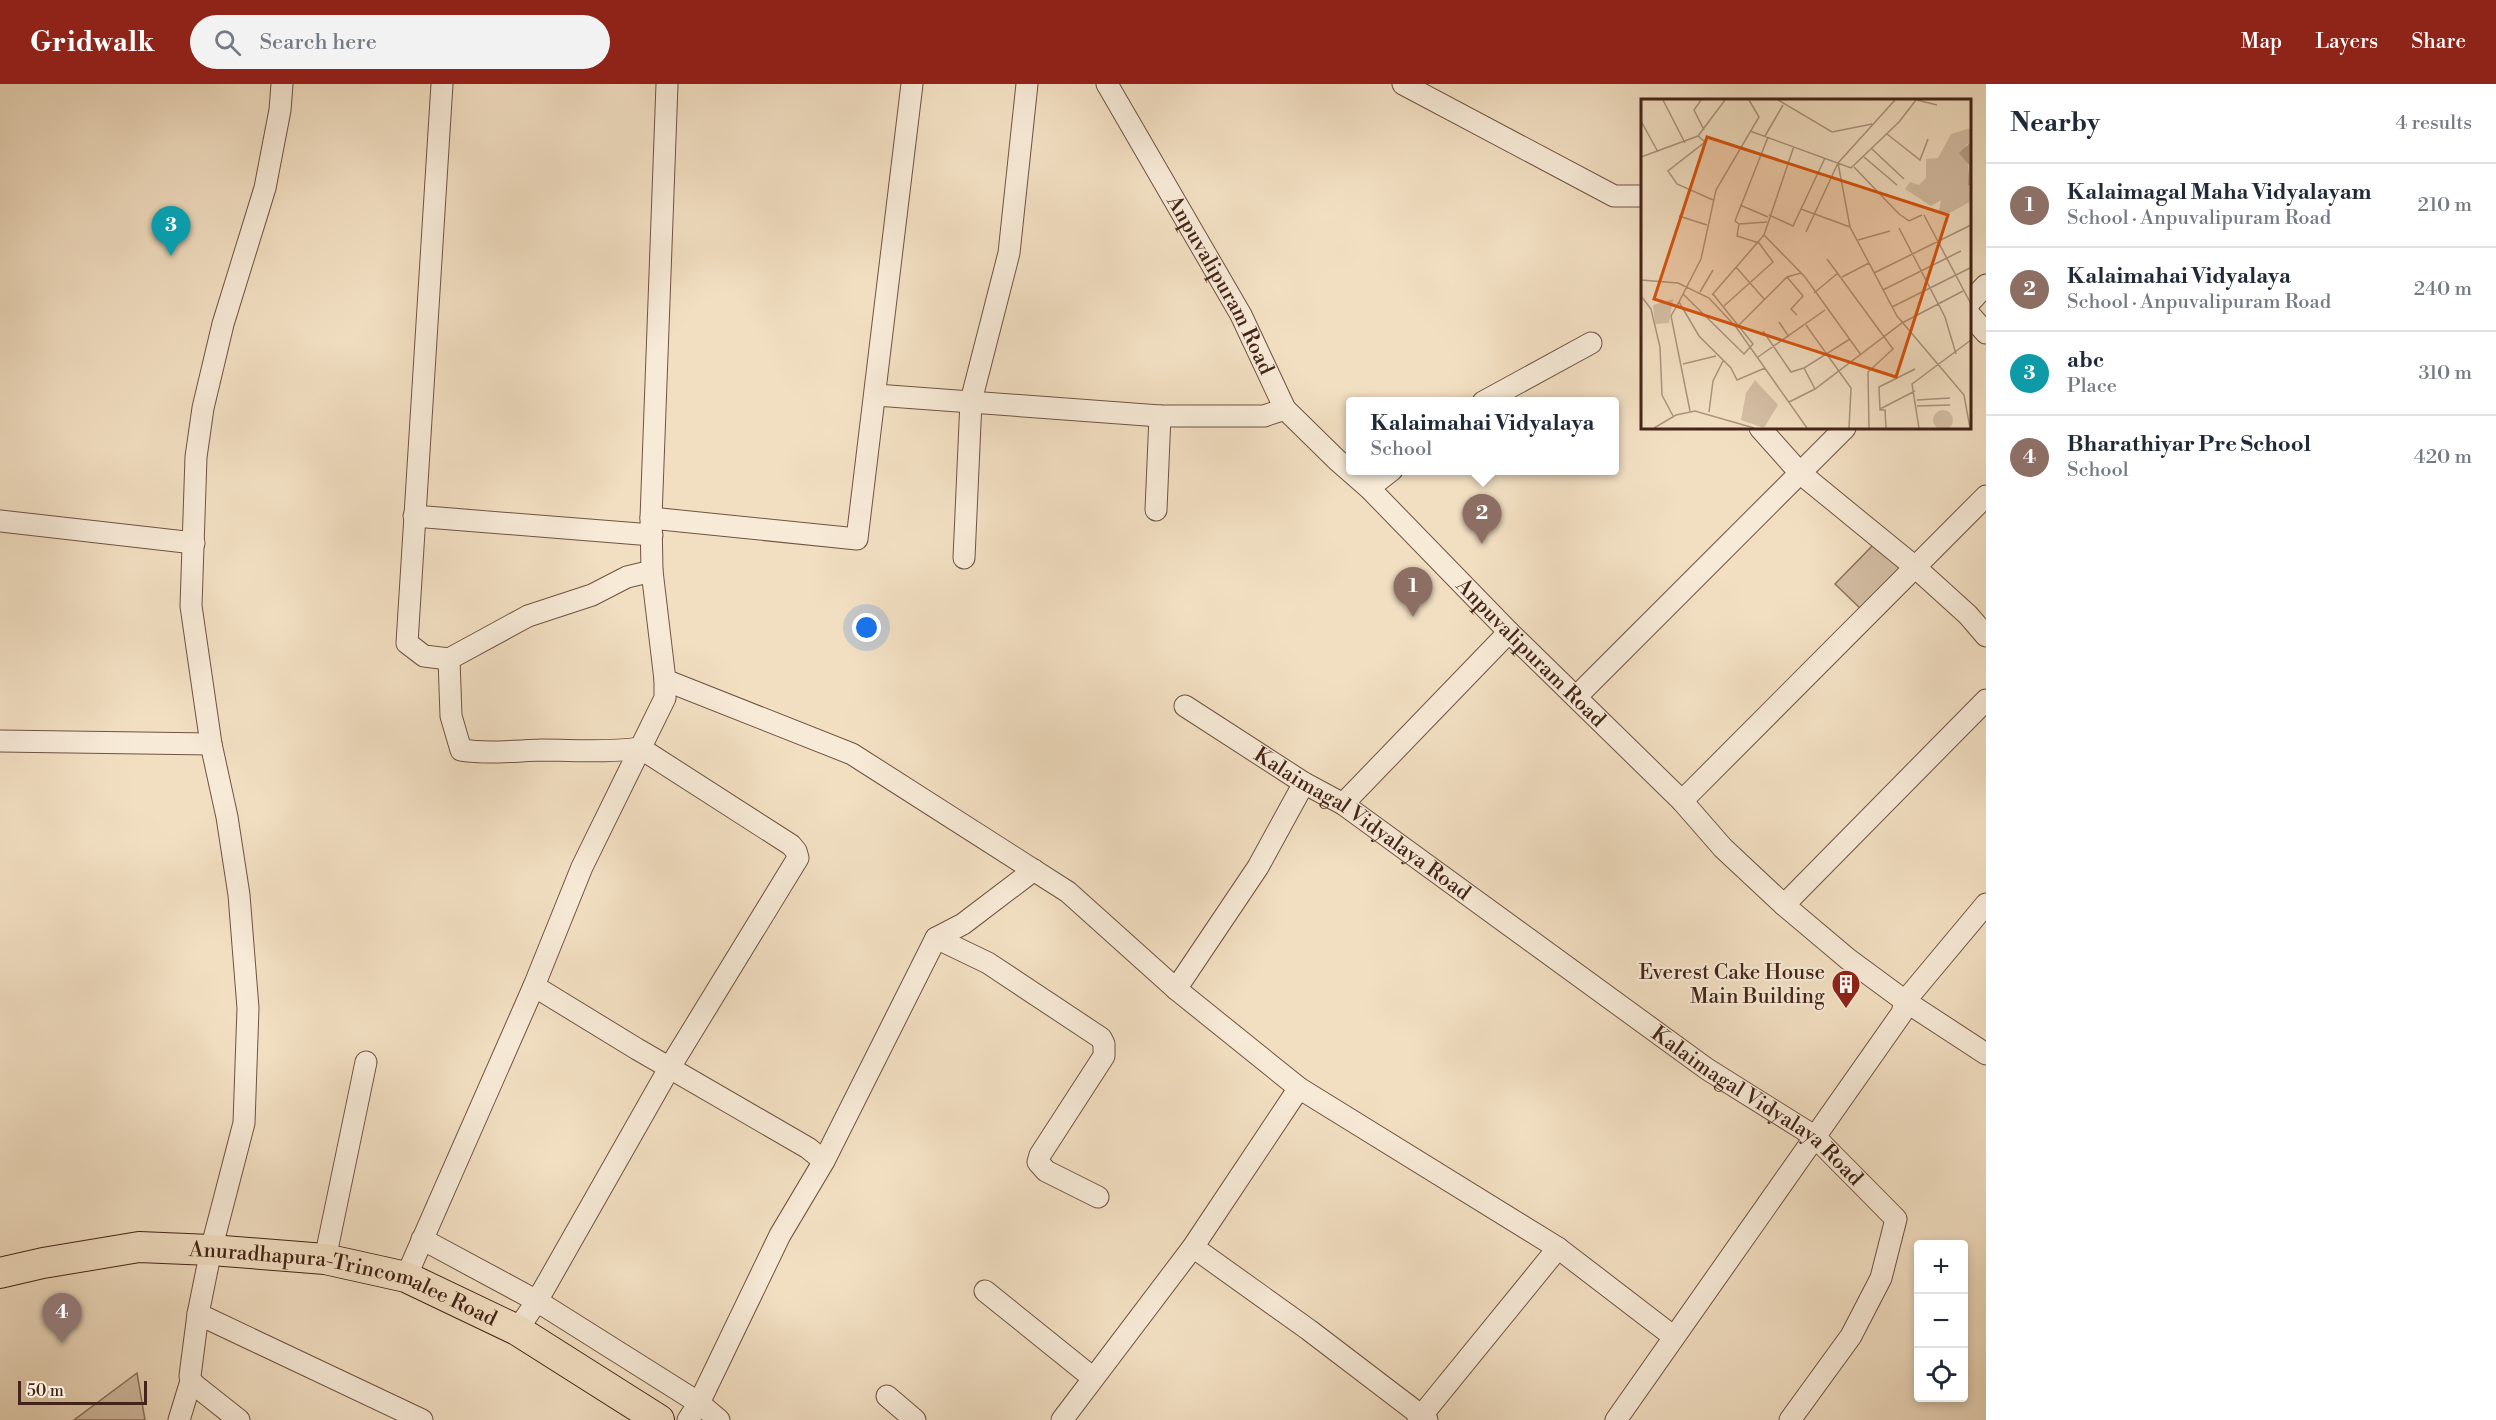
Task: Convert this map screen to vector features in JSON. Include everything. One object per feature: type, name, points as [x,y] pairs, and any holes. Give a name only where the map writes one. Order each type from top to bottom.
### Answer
[{"type":"highway","name":"Anuradhapura-Trincomalee Road","points":[[0,1274],[43,1263],[139,1247],[325,1259],[406,1277],[517,1330],[659,1420]]},
{"type":"street","points":[[179,1420],[191,1381],[198,1314],[211,1250],[244,1123],[248,1008],[239,895],[227,817],[211,744],[191,606],[196,457],[203,408],[223,324],[265,188],[280,110],[282,84]]},
{"type":"street","points":[[442,84],[407,643],[424,656],[449,659],[528,616],[592,595],[627,577],[652,571]]},
{"type":"street","points":[[406,1277],[534,986],[582,867],[665,698],[665,680],[652,571],[652,527],[667,84]]},
{"type":"street","points":[[414,516],[857,539],[912,84]]},
{"type":"street","points":[[964,558],[971,401],[1009,253],[1027,84]]},
{"type":"street","name":"Anpuvalipuram Road","points":[[1107,84],[1241,315],[1285,409],[1346,468]]},
{"type":"street","points":[[1402,84],[1614,196],[1641,196]]},
{"type":"street","points":[[1971,301],[1986,285]]},
{"type":"street","points":[[1971,316],[1986,333]]},
{"type":"street","points":[[1492,397],[1591,343]]},
{"type":"street","points":[[876,395],[1160,416],[1264,416],[1285,409]]},
{"type":"street","points":[[1156,510],[1160,416]]},
{"type":"street","points":[[1761,429],[1800,473],[1915,567],[1968,615],[1986,636]]},
{"type":"street","points":[[1576,697],[1844,429]]},
{"type":"street","name":"Anpuvalipuram Road","points":[[1354,475],[1509,632],[1682,801],[1723,848],[1784,905],[1848,959],[1905,1001],[1986,1054]]},
{"type":"street","points":[[1369,488],[1387,475]]},
{"type":"street","points":[[1682,801],[1986,496]]},
{"type":"street","points":[[0,521],[194,543]]},
{"type":"street","points":[[1343,804],[1509,632]]},
{"type":"street","points":[[449,659],[451,716],[460,750],[486,753],[539,750],[622,751],[640,748],[791,845],[798,858],[670,1067],[537,1301],[517,1330]]},
{"type":"street","points":[[665,680],[852,754],[1068,892],[1176,989],[1299,1088],[1558,1248],[1674,1336]]},
{"type":"street","points":[[1784,905],[1986,700]]},
{"type":"street","name":"Kalaimagal Vidyalaya Road","points":[[1185,706],[1304,783],[1343,804],[1707,1069],[1814,1136],[1896,1219],[1881,1278],[1851,1336],[1790,1420]]},
{"type":"street","points":[[0,741],[211,744]]},
{"type":"street","points":[[1176,989],[1258,867],[1304,783]]},
{"type":"street","points":[[694,1412],[780,1235],[824,1161],[936,938],[963,924],[1034,870]]},
{"type":"street","points":[[1616,1420],[1902,1013],[1905,1001],[1986,904]]},
{"type":"street","points":[[936,938],[988,963],[1094,1034],[1104,1044],[1104,1056],[1038,1161],[1046,1171],[1098,1197]]},
{"type":"street","points":[[534,986],[637,1049],[808,1148],[824,1161]]},
{"type":"street","points":[[325,1259],[366,1062]]},
{"type":"street","points":[[1062,1420],[1193,1247],[1299,1088]]},
{"type":"street","points":[[422,1239],[537,1301],[694,1412],[719,1420]]},
{"type":"street","points":[[1193,1247],[1309,1330],[1422,1419],[1558,1248]]},
{"type":"street","points":[[985,1291],[1093,1378]]},
{"type":"street","points":[[198,1314],[422,1420]]},
{"type":"street","points":[[191,1381],[239,1420]]},
{"type":"street","points":[[887,1396],[915,1420]]},
{"type":"shaded area","points":[[1875,543],[1901,569],[1862,610],[1835,584]]},
{"type":"shaded area","points":[[137,1373],[145,1420],[74,1420]]},
{"type":"place","name":"abc","points":[[171,256]]},
{"type":"place","name":"Kalaimahai Vidyalaya","points":[[1482,544]]},
{"type":"place","name":"Kalaimagal Maha Vidyalayam","points":[[1413,617]]},
{"type":"place","name":"Everest Cake House Main Building","points":[[1846,1010]]},
{"type":"place","name":"Bharathiyar Pre School","points":[[62,1343]]}]
